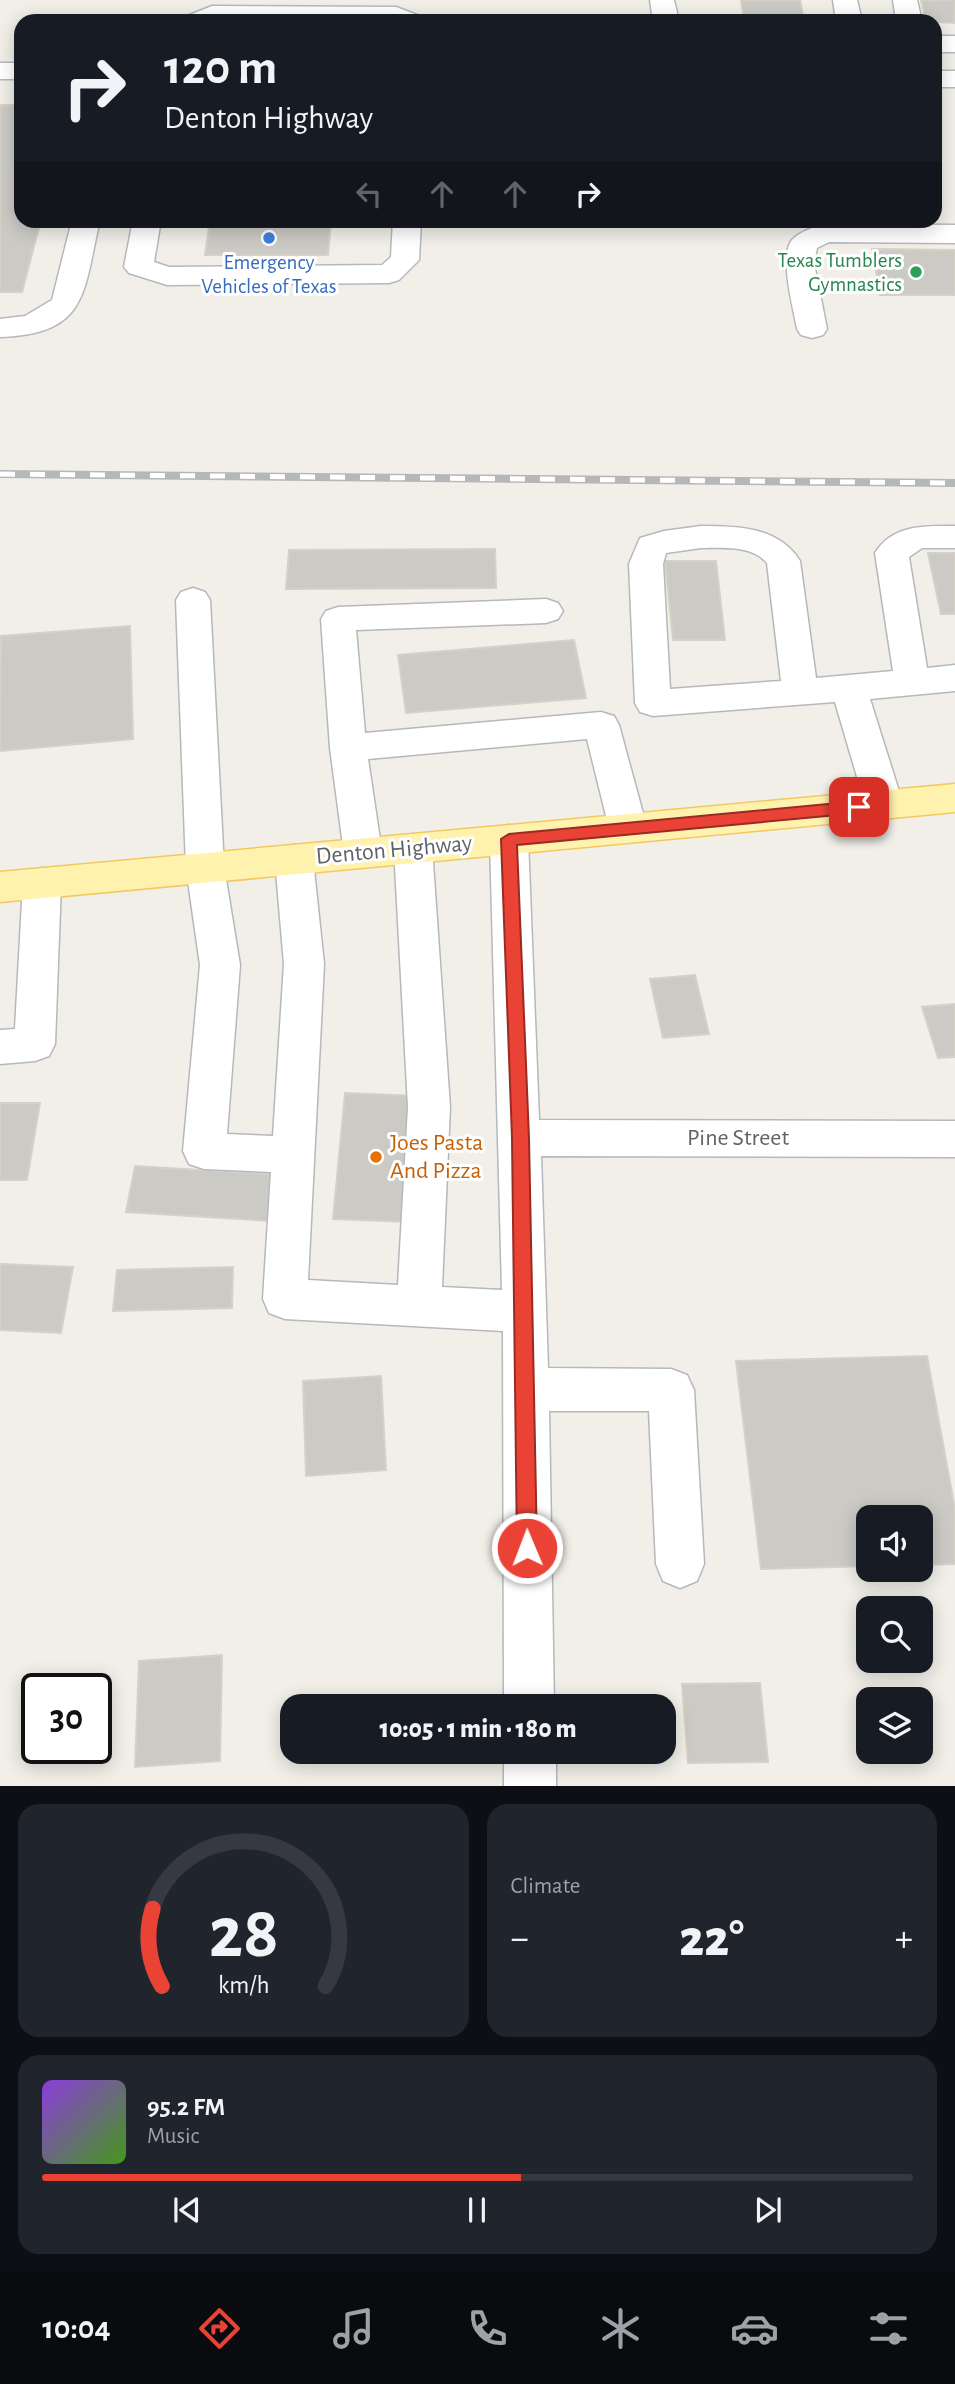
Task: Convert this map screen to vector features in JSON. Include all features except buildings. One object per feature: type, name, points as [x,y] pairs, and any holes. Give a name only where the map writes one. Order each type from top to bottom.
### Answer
[{"type":"main road","name":"Denton Highway","points":[[0,887],[955,798]]},
{"type":"street","points":[[0,328],[37,323],[57,313],[66,303],[84,228]]},
{"type":"street","points":[[146,228],[139,267],[167,276],[389,274],[405,260],[407,228]]},
{"type":"street","points":[[812,329],[800,263],[803,244],[824,233],[955,234]]},
{"type":"street","points":[[912,682],[892,552],[915,537],[955,537]]},
{"type":"street","points":[[800,692],[783,561],[775,549],[752,539],[678,538],[652,545],[646,564],[653,703],[800,692],[849,688],[955,678]]},
{"type":"street","points":[[192,600],[205,867],[220,965],[204,1151],[294,1155]]},
{"type":"street","points":[[363,853],[348,748],[338,618],[546,611]]},
{"type":"street","points":[[849,688],[884,804]]},
{"type":"street","points":[[348,748],[601,725],[628,828]]},
{"type":"street","points":[[509,839],[521,1138],[529,1694]]},
{"type":"street","points":[[412,848],[429,1107],[419,1306]]},
{"type":"street","points":[[294,860],[304,964],[285,1298],[525,1312]]},
{"type":"street","points":[[0,1047],[35,1044],[42,883]]},
{"type":"street","name":"Pine Street","points":[[521,1138],[955,1139]]},
{"type":"street","points":[[525,1389],[671,1390],[680,1564]]},
{"type":"street","points":[[530,1764],[530,1786]]},
{"type":"railway","points":[[0,474],[955,483]]},
{"type":"place","name":"Emergency Vehicles of Texas","points":[[269,238]]},
{"type":"place","name":"Texas Tumblers Gymnastics","points":[[916,272]]},
{"type":"place","name":"Joes Pasta And Pizza","points":[[376,1157]]},
{"type":"route","points":[[527,1548],[521,1138],[509,839],[859,807]]}]
